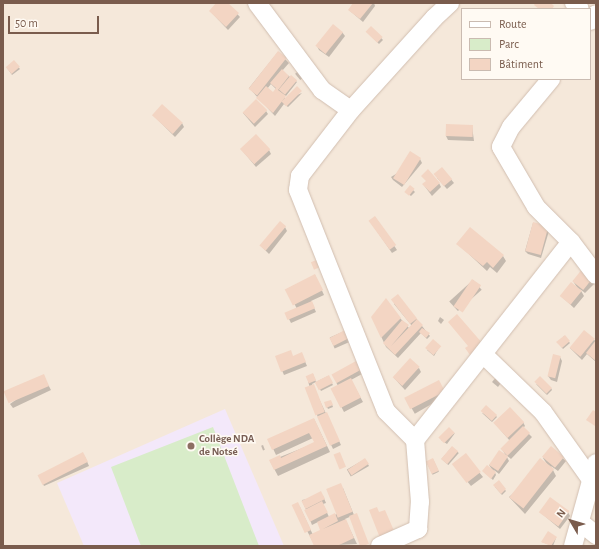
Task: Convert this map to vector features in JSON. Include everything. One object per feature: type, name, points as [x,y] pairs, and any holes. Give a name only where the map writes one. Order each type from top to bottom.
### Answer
[{"type":"street","points":[[257,3],[322,90],[351,110]]},
{"type":"street","points":[[380,546],[418,529],[420,502],[416,440],[386,411],[298,190],[300,176],[351,110],[434,18],[450,3]]},
{"type":"street","points":[[550,80],[511,127],[501,147],[536,207],[571,242],[596,275]]},
{"type":"street","points":[[416,440],[571,242]]},
{"type":"street","points":[[484,355],[543,412],[592,481]]},
{"type":"street","points":[[573,546],[596,463]]},
{"type":"street","points":[[580,522],[596,535]]},
{"type":"shaded area","points":[[3,3],[596,3],[596,546],[3,546]]},
{"type":"shaded area","name":"Collège NDA de Notsé","points":[[225,409],[284,546],[84,546],[57,483]]},
{"type":"green space","points":[[213,427],[259,546],[141,546],[111,467]]},
{"type":"building","points":[[216,3],[228,3],[239,13],[226,27],[209,11]]},
{"type":"building","points":[[353,3],[373,3],[360,19],[348,10]]},
{"type":"building","points":[[535,3],[551,3],[554,6],[553,8],[538,8],[534,5]]},
{"type":"building","points":[[333,24],[343,32],[325,54],[315,46]]},
{"type":"building","points":[[371,26],[383,37],[377,43],[366,32]]},
{"type":"building","points":[[278,51],[287,58],[257,96],[248,89]]},
{"type":"building","points":[[14,60],[20,67],[12,74],[6,67]]},
{"type":"building","points":[[282,69],[289,76],[278,90],[286,96],[273,113],[256,98],[266,86],[273,92],[276,88],[270,83]]},
{"type":"building","points":[[291,75],[297,80],[285,95],[279,90]]},
{"type":"building","points":[[297,86],[302,91],[286,107],[281,102]]},
{"type":"building","points":[[256,99],[267,110],[254,124],[243,112]]},
{"type":"building","points":[[162,104],[183,123],[173,134],[152,115]]},
{"type":"building","points":[[446,124],[473,125],[473,137],[446,136]]},
{"type":"building","points":[[256,134],[270,149],[254,164],[240,149]]},
{"type":"building","points":[[410,151],[421,158],[404,185],[393,178]]},
{"type":"building","points":[[442,167],[452,179],[444,186],[434,174]]},
{"type":"building","points":[[428,169],[440,183],[430,192],[422,184],[426,181],[421,176]]},
{"type":"building","points":[[410,185],[415,189],[409,196],[404,192]]},
{"type":"building","points":[[375,216],[396,245],[390,250],[369,221]]},
{"type":"building","points":[[280,221],[286,226],[266,251],[259,246]]},
{"type":"building","points":[[533,222],[548,226],[541,255],[525,251]]},
{"type":"building","points":[[470,227],[504,255],[493,268],[487,262],[483,266],[456,244]]},
{"type":"building","points":[[321,258],[324,265],[314,270],[311,262]]},
{"type":"building","points":[[583,268],[594,277],[583,290],[572,281]]},
{"type":"building","points":[[315,274],[323,290],[293,305],[285,289]]},
{"type":"building","points":[[472,279],[481,285],[463,313],[454,306]]},
{"type":"building","points":[[571,282],[582,291],[571,305],[560,296]]},
{"type":"building","points":[[398,294],[417,318],[410,324],[391,300]]},
{"type":"building","points":[[386,298],[401,318],[381,338],[371,317]]},
{"type":"building","points":[[312,301],[315,308],[288,320],[284,313]]},
{"type":"building","points":[[457,314],[483,344],[470,355],[465,348],[468,346],[448,322]]},
{"type":"building","points":[[417,319],[423,325],[395,355],[383,343],[402,320],[409,325],[391,346]]},
{"type":"building","points":[[349,328],[353,336],[333,346],[329,338]]},
{"type":"building","points":[[422,328],[430,333],[426,338],[419,332]]},
{"type":"building","points":[[584,330],[595,339],[580,357],[570,348]]},
{"type":"building","points":[[565,335],[570,341],[562,348],[556,342]]},
{"type":"building","points":[[433,339],[441,346],[433,355],[425,348]]},
{"type":"building","points":[[596,340],[596,361],[586,353]]},
{"type":"building","points":[[291,350],[293,356],[302,352],[306,362],[281,372],[275,356]]},
{"type":"building","points":[[553,354],[561,356],[555,378],[547,376]]},
{"type":"building","points":[[410,358],[420,367],[402,386],[393,377]]},
{"type":"building","points":[[356,361],[361,370],[336,383],[332,375]]},
{"type":"building","points":[[313,373],[316,380],[309,383],[306,376]]},
{"type":"building","points":[[44,374],[49,386],[9,403],[3,391]]},
{"type":"building","points":[[329,375],[333,383],[319,390],[315,382]]},
{"type":"building","points":[[540,376],[552,388],[546,394],[534,382]]},
{"type":"building","points":[[351,378],[361,398],[340,408],[331,388]]},
{"type":"building","points":[[439,380],[445,392],[410,409],[404,398]]},
{"type":"building","points":[[314,384],[325,412],[315,416],[305,388]]},
{"type":"building","points":[[331,400],[333,405],[326,408],[324,402]]},
{"type":"building","points":[[486,405],[497,415],[492,421],[481,411]]},
{"type":"building","points":[[510,407],[524,422],[508,438],[493,423]]},
{"type":"building","points":[[593,410],[596,412],[595,426],[586,420]]},
{"type":"building","points":[[327,412],[340,441],[330,446],[317,416]]},
{"type":"building","points":[[314,418],[327,446],[274,470],[269,460],[280,455],[281,458],[314,442],[309,433],[272,450],[267,439]]},
{"type":"building","points":[[523,426],[530,433],[507,456],[500,449]]},
{"type":"building","points":[[449,427],[455,433],[444,443],[438,438]]},
{"type":"building","points":[[452,446],[458,451],[447,464],[441,459]]},
{"type":"building","points":[[551,446],[564,457],[555,468],[542,457]]},
{"type":"building","points":[[499,450],[508,456],[498,471],[489,465]]},
{"type":"building","points":[[83,452],[88,462],[43,485],[38,475]]},
{"type":"building","points":[[340,452],[346,467],[340,469],[334,455]]},
{"type":"building","points":[[466,453],[481,472],[467,483],[452,464]]},
{"type":"building","points":[[365,458],[369,464],[352,476],[348,470]]},
{"type":"building","points":[[433,458],[439,471],[432,474],[426,461]]},
{"type":"building","points":[[540,458],[554,469],[523,508],[509,497]]},
{"type":"building","points":[[487,465],[496,472],[491,479],[482,471]]},
{"type":"building","points":[[499,480],[506,489],[501,494],[493,485]]},
{"type":"building","points":[[341,483],[353,512],[338,518],[326,489]]},
{"type":"building","points":[[321,491],[325,499],[305,509],[301,501]]},
{"type":"building","points":[[550,497],[569,511],[558,526],[539,512]]},
{"type":"building","points":[[322,501],[328,513],[310,522],[304,510]]},
{"type":"building","points":[[298,502],[311,530],[305,533],[292,505]]},
{"type":"building","points":[[377,507],[379,512],[385,510],[395,533],[380,538],[369,510]]},
{"type":"building","points":[[335,513],[338,521],[323,529],[346,519],[354,538],[337,546],[314,546],[309,535],[320,530],[317,522]]},
{"type":"building","points":[[357,513],[369,544],[363,546],[360,546],[349,516]]},
{"type":"building","points":[[548,531],[557,537],[551,546],[541,542]]},
{"type":"place","name":"Collège NDA de Notsé","points":[[191,446]]}]
